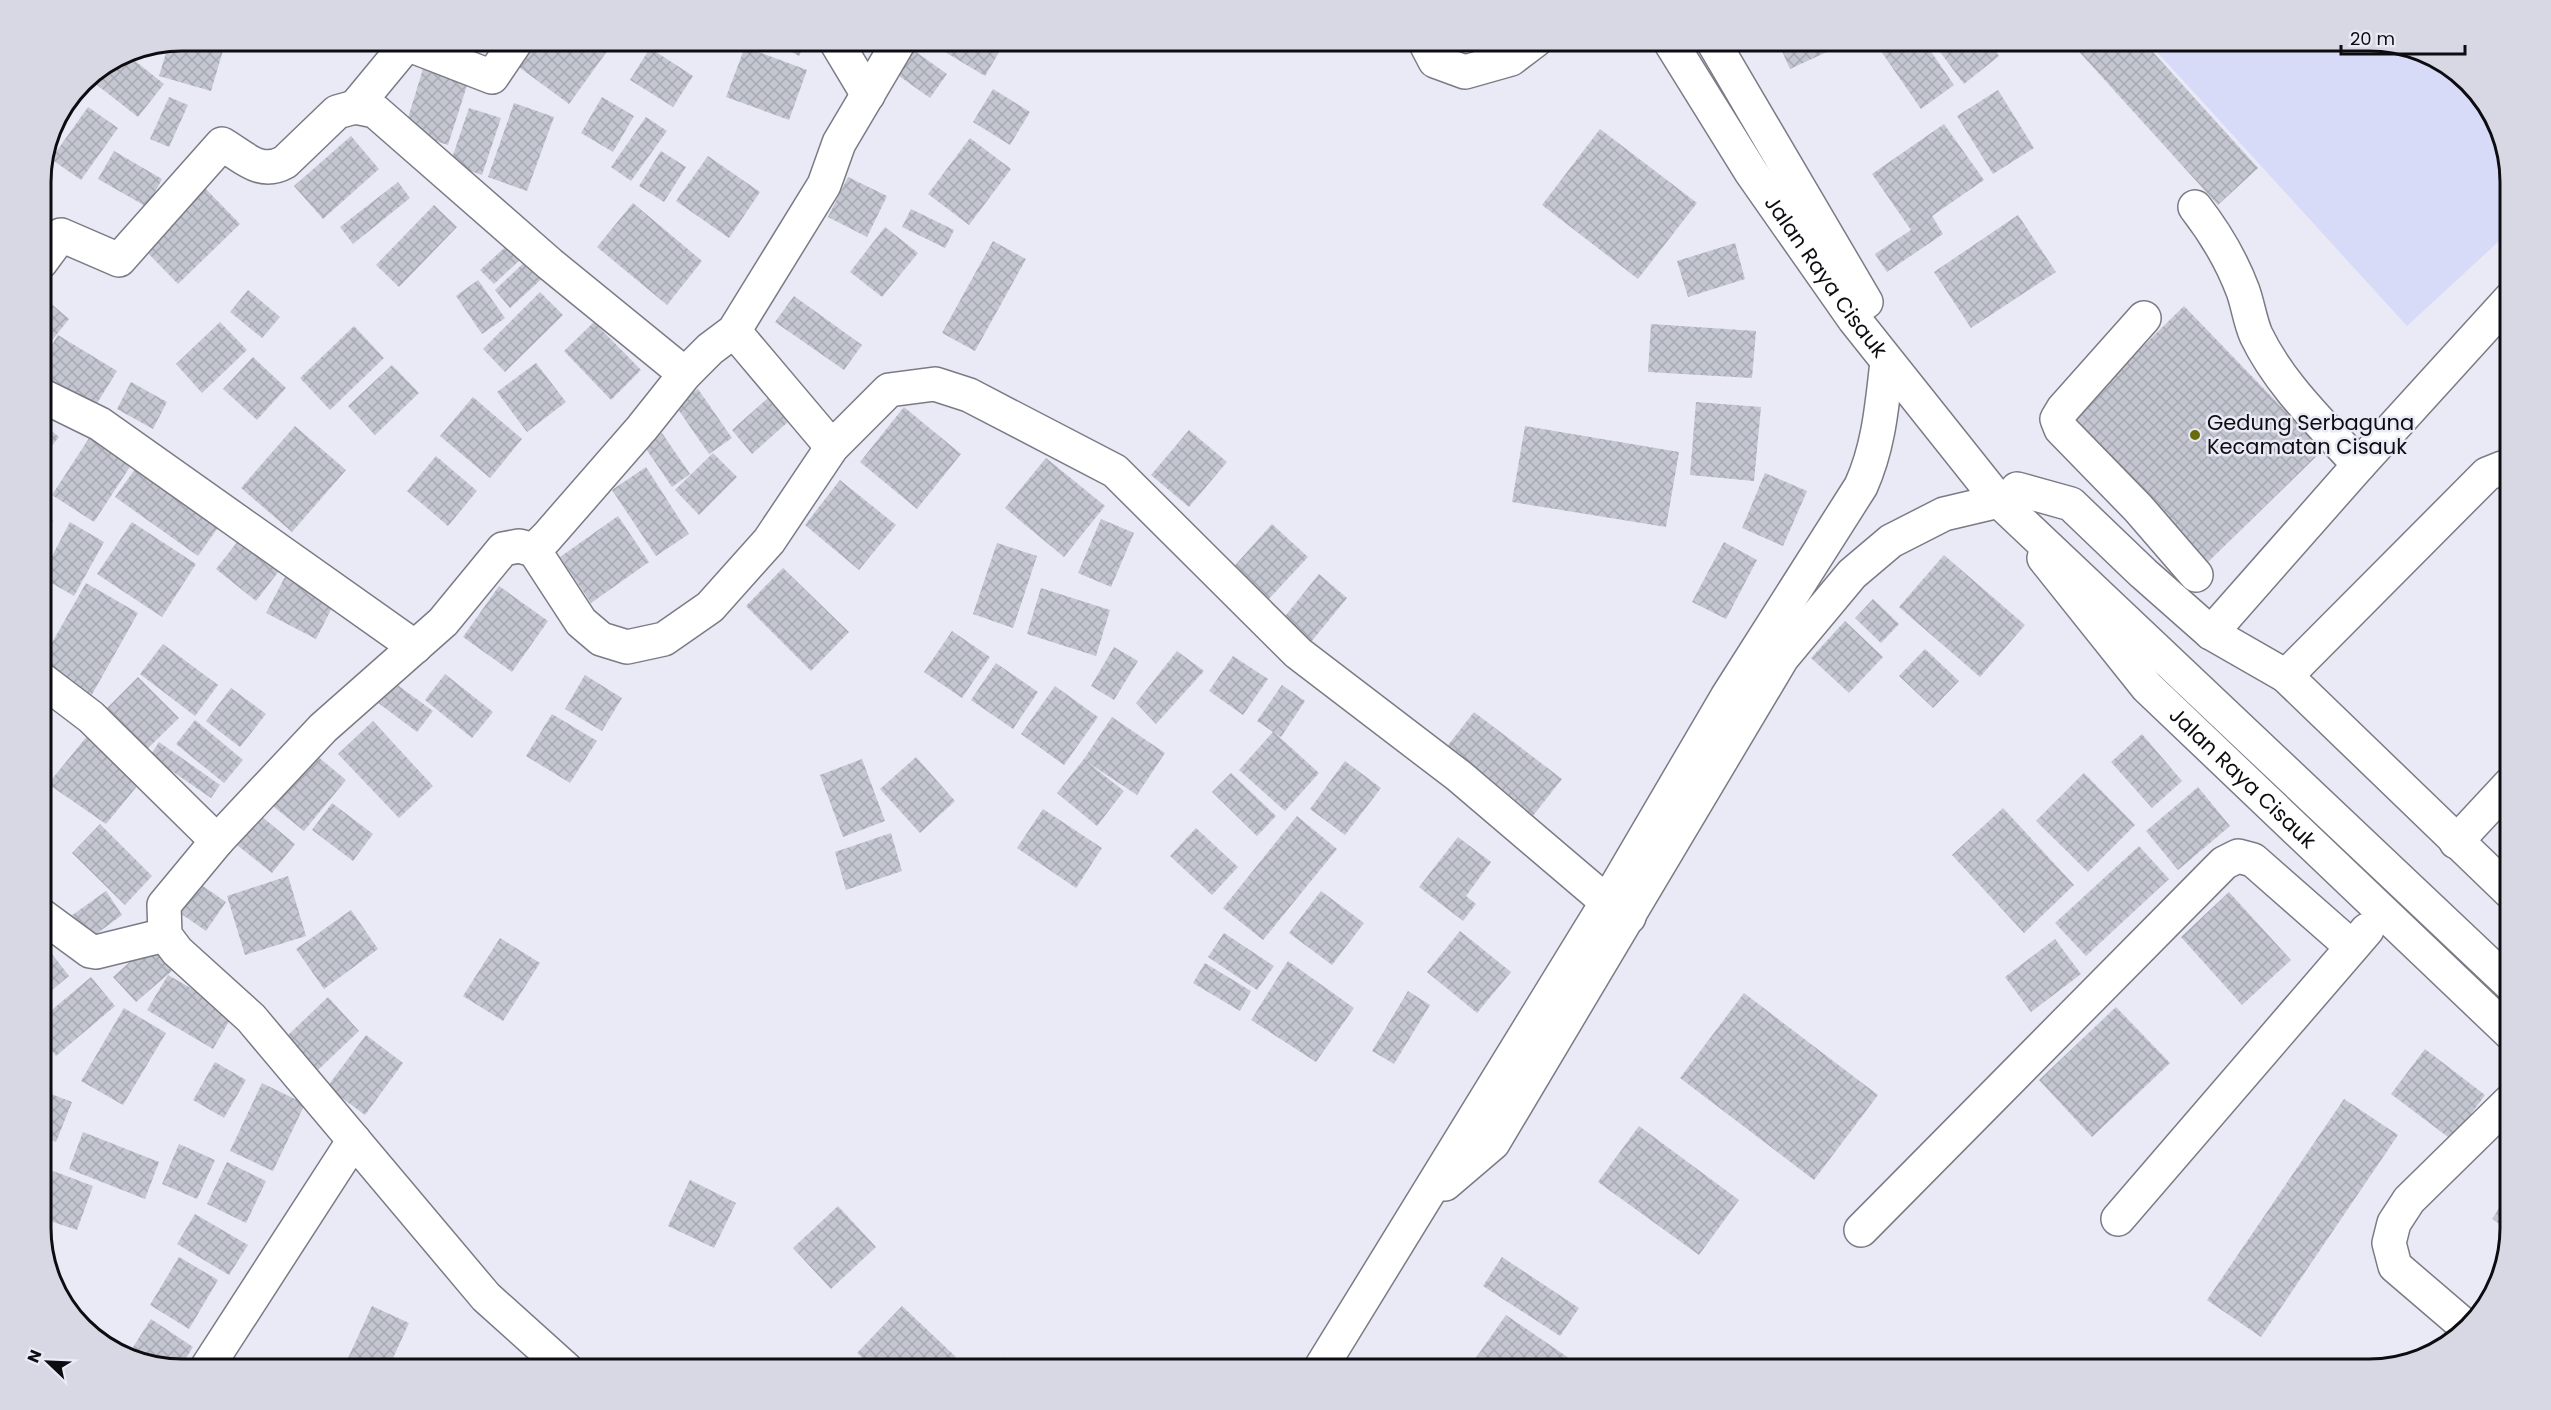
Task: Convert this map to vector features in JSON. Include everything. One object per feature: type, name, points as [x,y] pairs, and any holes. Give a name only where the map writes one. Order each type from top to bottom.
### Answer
[{"type":"street","points":[[355,107],[401,51]]},
{"type":"street","points":[[425,51],[492,77],[510,51]]},
{"type":"street","points":[[842,51],[868,95]]},
{"type":"street","points":[[534,550],[685,374],[710,349],[734,332],[824,185],[839,143],[894,51]]},
{"type":"street","points":[[1430,51],[1435,61],[1465,72],[1511,60],[1522,51]]},
{"type":"street","name":"Jalan Raya Cisauk","points":[[1676,51],[1751,172],[1854,319],[1887,362],[2008,495],[2213,688],[2500,951]]},
{"type":"street","name":"Jalan Raya Cisauk","points":[[1718,51],[1870,309],[2147,687],[2500,1024]]},
{"type":"street","points":[[51,248],[61,235],[119,260],[222,144],[259,167],[268,169],[285,162],[337,112],[355,107],[375,111],[550,264],[685,374]]},
{"type":"street","points":[[2195,207],[2216,234],[2231,261],[2255,333],[2276,370],[2359,465]]},
{"type":"street","points":[[2211,633],[2500,310]]},
{"type":"street","points":[[2144,318],[2062,409],[2057,419],[2061,429],[2138,508],[2196,575]]},
{"type":"street","points":[[734,332],[832,447]]},
{"type":"street","points":[[1327,1359],[1424,1202],[1493,1143],[1618,910],[1727,697],[1861,486],[1871,463],[1879,433],[1887,362]]},
{"type":"street","points":[[554,1359],[486,1298],[251,1018],[177,951],[165,935],[164,905],[217,841],[323,728],[443,622],[503,549],[519,546],[534,550],[581,622],[601,639],[627,647],[664,639],[710,607],[769,541],[832,447],[889,390],[935,384],[969,395],[1115,471],[1298,653],[1459,776],[1618,910]]},
{"type":"street","points":[[51,400],[100,424],[415,647]]},
{"type":"street","points":[[2286,676],[2487,474],[2500,469]]},
{"type":"street","points":[[2071,504],[2089,485],[2104,475]]},
{"type":"street","points":[[1618,910],[1782,658],[1852,574],[1891,541],[1944,514],[2008,495],[2071,504],[2143,573],[2211,633],[2286,676],[2500,883]]},
{"type":"street","points":[[51,687],[91,717],[217,841]]},
{"type":"street","name":"Jalan Raya Cisauk","points":[[2213,688],[2500,974]]},
{"type":"street","points":[[2456,842],[2500,795]]},
{"type":"street","points":[[1860,1230],[2224,863],[2238,855],[2253,860],[2352,947]]},
{"type":"street","points":[[2118,1219],[2382,913]]},
{"type":"street","points":[[51,922],[90,951],[96,952],[165,935]]},
{"type":"street","points":[[2461,1322],[2395,1266],[2389,1243],[2394,1223],[2409,1200],[2500,1111]]},
{"type":"street","points":[[213,1359],[354,1140]]},
{"type":"shaded area","points":[[2156,51],[2386,52],[2403,55],[2435,69],[2455,83],[2468,96],[2487,124],[2497,156],[2500,173],[2500,240],[2407,326]]},
{"type":"building","points":[[223,51],[211,91],[159,76],[166,52]]},
{"type":"building","points":[[458,51],[468,51],[465,56]]},
{"type":"building","points":[[520,51],[607,51],[569,104],[512,62]]},
{"type":"building","points":[[648,51],[655,51],[693,76],[673,107],[630,80]]},
{"type":"building","points":[[743,51],[756,51],[807,70],[789,120],[726,97]]},
{"type":"building","points":[[790,51],[802,51],[799,56]]},
{"type":"building","points":[[911,51],[915,51],[947,74],[930,98],[895,73]]},
{"type":"building","points":[[943,51],[1000,51],[985,76]]},
{"type":"building","points":[[1782,51],[1829,51],[1790,69]]},
{"type":"building","points":[[1881,51],[1931,51],[1954,85],[1921,109]]},
{"type":"building","points":[[1939,51],[1995,51],[1999,56],[1964,84]]},
{"type":"building","points":[[2078,51],[2152,51],[2258,168],[2218,205]]},
{"type":"building","points":[[426,59],[471,73],[448,145],[404,131]]},
{"type":"building","points":[[134,60],[164,84],[138,117],[95,84],[109,73]]},
{"type":"building","points":[[993,89],[1030,112],[1010,145],[973,122]]},
{"type":"building","points":[[1998,90],[2034,148],[1993,174],[1957,116]]},
{"type":"building","points":[[169,97],[188,105],[169,147],[150,139]]},
{"type":"building","points":[[602,97],[634,116],[613,152],[581,133]]},
{"type":"building","points":[[514,103],[554,117],[527,191],[488,177]]},
{"type":"building","points":[[88,107],[118,128],[81,180],[53,160],[54,155]]},
{"type":"building","points":[[469,108],[501,118],[482,175],[450,164]]},
{"type":"building","points":[[646,117],[667,131],[631,181],[611,167]]},
{"type":"building","points":[[1944,124],[1984,180],[1932,216],[1943,234],[1887,272],[1875,254],[1911,230],[1872,174]]},
{"type":"building","points":[[1600,129],[1697,203],[1638,279],[1542,205]]},
{"type":"building","points":[[351,136],[379,169],[323,219],[294,186]]},
{"type":"building","points":[[970,138],[1011,169],[969,225],[928,194]]},
{"type":"building","points":[[114,151],[162,179],[147,207],[98,179]]},
{"type":"building","points":[[661,151],[686,167],[664,202],[639,186]]},
{"type":"building","points":[[708,156],[760,192],[729,238],[676,201]]},
{"type":"building","points":[[848,177],[887,196],[867,237],[828,217]]},
{"type":"building","points":[[398,182],[410,198],[353,244],[340,227]]},
{"type":"building","points":[[202,185],[240,224],[178,284],[140,245]]},
{"type":"building","points":[[633,203],[702,261],[667,305],[597,247]]},
{"type":"building","points":[[434,205],[457,227],[399,287],[376,265]]},
{"type":"building","points":[[911,209],[954,230],[945,248],[902,227]]},
{"type":"building","points":[[2018,215],[2056,272],[1971,328],[1934,272]]},
{"type":"building","points":[[885,227],[918,253],[882,297],[850,272]]},
{"type":"building","points":[[512,241],[525,255],[494,284],[480,270]]},
{"type":"building","points":[[993,241],[1026,259],[975,351],[942,333]]},
{"type":"building","points":[[1735,243],[1745,279],[1688,297],[1677,261]]},
{"type":"building","points":[[530,257],[546,275],[510,308],[495,290]]},
{"type":"building","points":[[478,280],[505,318],[482,334],[456,296]]},
{"type":"building","points":[[248,290],[280,317],[262,338],[230,312]]},
{"type":"building","points":[[540,292],[563,315],[505,372],[483,349]]},
{"type":"building","points":[[794,296],[862,345],[844,370],[775,322]]},
{"type":"building","points":[[51,304],[69,319],[51,342]]},
{"type":"building","name":"Gedung Serbaguna Kecamatan Cisauk","points":[[2184,306],[2323,450],[2206,564],[2067,421]]},
{"type":"building","points":[[220,322],[247,350],[202,393],[176,364]]},
{"type":"building","points":[[594,322],[641,370],[611,400],[564,351]]},
{"type":"building","points":[[1651,324],[1756,331],[1752,378],[1648,372]]},
{"type":"building","points":[[354,326],[384,358],[330,410],[300,378]]},
{"type":"building","points":[[58,335],[117,371],[91,413],[51,388],[51,347]]},
{"type":"building","points":[[253,357],[286,388],[257,420],[223,389]]},
{"type":"building","points":[[536,363],[566,402],[527,432],[497,392]]},
{"type":"building","points":[[392,365],[419,393],[375,435],[348,406]]},
{"type":"building","points":[[131,382],[167,402],[153,429],[117,409]]},
{"type":"building","points":[[698,389],[732,438],[709,454],[675,405]]},
{"type":"building","points":[[777,390],[797,414],[752,454],[732,430]]},
{"type":"building","points":[[473,397],[522,439],[490,478],[440,436]]},
{"type":"building","points":[[1696,402],[1761,407],[1754,481],[1690,475]]},
{"type":"building","points":[[904,407],[961,454],[917,509],[860,462]]},
{"type":"building","points":[[295,426],[346,470],[292,532],[241,488]]},
{"type":"building","points":[[1525,426],[1679,452],[1666,527],[1512,502]]},
{"type":"building","points":[[51,430],[59,437],[51,447]]},
{"type":"building","points":[[1189,430],[1227,462],[1189,507],[1151,475]]},
{"type":"building","points":[[93,432],[135,459],[94,522],[52,495]]},
{"type":"building","points":[[662,433],[690,474],[672,487],[644,446]]},
{"type":"building","points":[[713,453],[737,477],[699,515],[675,490]]},
{"type":"building","points":[[436,456],[477,491],[448,526],[407,491]]},
{"type":"building","points":[[143,458],[226,516],[198,556],[115,497]]},
{"type":"building","points":[[1046,458],[1105,506],[1064,557],[1005,508]]},
{"type":"building","points":[[646,467],[689,534],[656,556],[612,490]]},
{"type":"building","points":[[1765,473],[1807,491],[1783,546],[1742,528]]},
{"type":"building","points":[[840,480],[896,525],[859,570],[805,525]]},
{"type":"building","points":[[618,516],[649,562],[591,603],[560,557]]},
{"type":"building","points":[[1101,519],[1134,533],[1111,587],[1078,573]]},
{"type":"building","points":[[70,522],[104,542],[74,596],[51,583],[51,558]]},
{"type":"building","points":[[132,522],[196,564],[162,617],[97,574]]},
{"type":"building","points":[[1272,524],[1308,557],[1265,603],[1230,571]]},
{"type":"building","points":[[246,531],[285,563],[256,601],[216,569]]},
{"type":"building","points":[[1724,542],[1757,560],[1726,619],[1692,602]]},
{"type":"building","points":[[997,543],[1037,556],[1013,628],[973,614]]},
{"type":"building","points":[[1944,555],[2025,625],[1980,677],[1899,607]]},
{"type":"building","points":[[783,568],[849,632],[811,671],[746,606]]},
{"type":"building","points":[[287,573],[337,598],[316,639],[266,613]]},
{"type":"building","points":[[1319,574],[1347,598],[1311,642],[1282,620]]},
{"type":"building","points":[[86,583],[138,613],[90,698],[51,676],[51,644]]},
{"type":"building","points":[[499,586],[548,621],[512,672],[463,637]]},
{"type":"building","points":[[1041,588],[1110,610],[1096,656],[1027,634]]},
{"type":"building","points":[[1873,599],[1899,624],[1881,643],[1855,618]]},
{"type":"building","points":[[1845,621],[1883,657],[1849,693],[1811,658]]},
{"type":"building","points":[[952,631],[990,657],[962,698],[924,672]]},
{"type":"building","points":[[163,644],[218,685],[195,716],[140,674]]},
{"type":"building","points":[[1114,647],[1138,661],[1114,700],[1091,686]]},
{"type":"building","points":[[1925,649],[1959,681],[1933,708],[1899,676]]},
{"type":"building","points":[[1177,651],[1204,671],[1156,724],[1136,703]]},
{"type":"building","points":[[1233,656],[1268,679],[1243,715],[1209,691]]},
{"type":"building","points":[[996,663],[1038,692],[1013,729],[971,700]]},
{"type":"building","points":[[445,674],[493,712],[472,738],[425,700]]},
{"type":"building","points":[[585,675],[622,698],[602,731],[565,709]]},
{"type":"building","points":[[138,677],[179,718],[143,753],[103,712]]},
{"type":"building","points":[[392,681],[433,711],[417,732],[377,702]]},
{"type":"building","points":[[1282,685],[1305,701],[1281,737],[1275,733],[1319,773],[1285,811],[1239,770],[1273,732],[1257,721]]},
{"type":"building","points":[[1055,686],[1098,717],[1064,765],[1021,734]]},
{"type":"building","points":[[231,688],[266,714],[240,747],[206,721]]},
{"type":"building","points":[[1474,712],[1562,779],[1532,817],[1445,749]]},
{"type":"building","points":[[552,714],[597,741],[570,783],[526,756]]},
{"type":"building","points":[[1112,717],[1165,753],[1137,795],[1087,762],[1124,791],[1097,826],[1057,793],[1084,759]]},
{"type":"building","points":[[195,720],[243,760],[224,783],[176,744]]},
{"type":"building","points":[[373,721],[433,786],[399,818],[338,754]]},
{"type":"building","points":[[2142,734],[2182,781],[2152,808],[2111,762]]},
{"type":"building","points":[[88,735],[143,779],[106,824],[51,786],[51,780]]},
{"type":"building","points":[[159,742],[220,785],[211,798],[150,756]]},
{"type":"building","points":[[311,751],[346,780],[304,831],[269,803]]},
{"type":"building","points":[[916,757],[955,801],[920,833],[880,789]]},
{"type":"building","points":[[862,759],[885,821],[843,837],[820,775]]},
{"type":"building","points":[[1345,761],[1381,788],[1345,835],[1310,809]]},
{"type":"building","points":[[1231,773],[1276,816],[1257,836],[1212,792]]},
{"type":"building","points":[[2084,773],[2135,825],[2088,872],[2036,821]]},
{"type":"building","points":[[2198,787],[2230,826],[2178,870],[2146,831]]},
{"type":"building","points":[[332,803],[373,834],[353,861],[312,830]]},
{"type":"building","points":[[2003,808],[2074,885],[2024,933],[1952,855]]},
{"type":"building","points":[[1043,809],[1102,848],[1076,888],[1017,848]]},
{"type":"building","points":[[261,816],[295,844],[272,873],[237,845]]},
{"type":"building","points":[[1297,816],[1337,849],[1263,940],[1223,908]]},
{"type":"building","points":[[100,824],[152,876],[125,905],[72,853]]},
{"type":"building","points":[[1196,828],[1238,867],[1212,895],[1170,856]]},
{"type":"building","points":[[891,833],[902,871],[846,890],[835,852]]},
{"type":"building","points":[[1458,837],[1491,862],[1466,896],[1476,904],[1463,921],[1419,887]]},
{"type":"building","points":[[2139,846],[2169,879],[2086,956],[2055,923]]},
{"type":"building","points":[[288,876],[306,936],[245,955],[227,896]]},
{"type":"building","points":[[197,882],[226,902],[206,931],[177,911]]},
{"type":"building","points":[[106,891],[122,915],[88,940],[71,916]]},
{"type":"building","points":[[1321,891],[1364,923],[1332,965],[1289,933]]},
{"type":"building","points":[[2229,892],[2291,960],[2242,1005],[2181,937]]},
{"type":"building","points":[[351,910],[378,949],[324,989],[296,949]]},
{"type":"building","points":[[1460,931],[1511,972],[1477,1013],[1427,972]]},
{"type":"building","points":[[1224,933],[1274,966],[1257,990],[1208,957]]},
{"type":"building","points":[[500,938],[540,963],[503,1021],[463,996]]},
{"type":"building","points":[[2055,939],[2081,974],[2031,1012],[2005,977]]},
{"type":"building","points":[[150,944],[173,970],[136,1002],[113,977]]},
{"type":"building","points":[[51,953],[69,976],[51,991]]},
{"type":"building","points":[[1288,961],[1354,1008],[1316,1062],[1251,1020]]},
{"type":"building","points":[[1205,963],[1251,991],[1240,1011],[1193,983]]},
{"type":"building","points":[[168,975],[234,1013],[213,1049],[147,1010]]},
{"type":"building","points":[[91,977],[115,1006],[56,1056],[51,1050],[51,1011]]},
{"type":"building","points":[[1408,991],[1430,1005],[1394,1064],[1372,1051]]},
{"type":"building","points":[[1744,993],[1878,1095],[1814,1180],[1680,1078]]},
{"type":"building","points":[[328,997],[359,1031],[318,1070],[287,1036]]},
{"type":"building","points":[[2116,1007],[2170,1063],[2092,1137],[2039,1080]]},
{"type":"building","points":[[124,1008],[166,1033],[123,1105],[81,1081]]},
{"type":"building","points":[[366,1035],[403,1063],[365,1115],[327,1087]]},
{"type":"building","points":[[2425,1049],[2485,1095],[2452,1140],[2391,1094]]},
{"type":"building","points":[[215,1062],[246,1080],[224,1118],[193,1100]]},
{"type":"building","points":[[262,1083],[305,1104],[273,1171],[230,1151]]},
{"type":"building","points":[[51,1094],[72,1102],[56,1142],[51,1140]]},
{"type":"building","points":[[2344,1099],[2398,1135],[2261,1337],[2207,1300]]},
{"type":"building","points":[[1639,1126],[1739,1200],[1699,1255],[1598,1182]]},
{"type":"building","points":[[83,1132],[159,1162],[145,1199],[69,1169]]},
{"type":"building","points":[[179,1144],[215,1160],[197,1199],[162,1184]]},
{"type":"building","points":[[227,1162],[266,1181],[246,1223],[207,1204]]},
{"type":"building","points":[[53,1171],[93,1186],[77,1230],[51,1221]]},
{"type":"building","points":[[690,1180],[736,1203],[714,1248],[668,1226]]},
{"type":"building","points":[[838,1206],[876,1247],[831,1289],[793,1248]]},
{"type":"building","points":[[2500,1207],[2500,1224],[2492,1219]]},
{"type":"building","points":[[195,1214],[248,1245],[229,1275],[177,1244]]},
{"type":"building","points":[[179,1257],[218,1280],[189,1329],[150,1305]]},
{"type":"building","points":[[1502,1257],[1579,1308],[1560,1336],[1483,1286]]},
{"type":"building","points":[[372,1306],[409,1323],[393,1359],[348,1359]]},
{"type":"building","points":[[902,1306],[956,1357],[954,1359],[864,1359],[857,1353]]},
{"type":"building","points":[[1506,1315],[1570,1359],[1475,1359]]},
{"type":"building","points":[[151,1319],[193,1347],[185,1359],[148,1355],[132,1349]]},
{"type":"place","name":"Gedung Serbaguna Kecamatan Cisauk","points":[[2195,435]]}]
